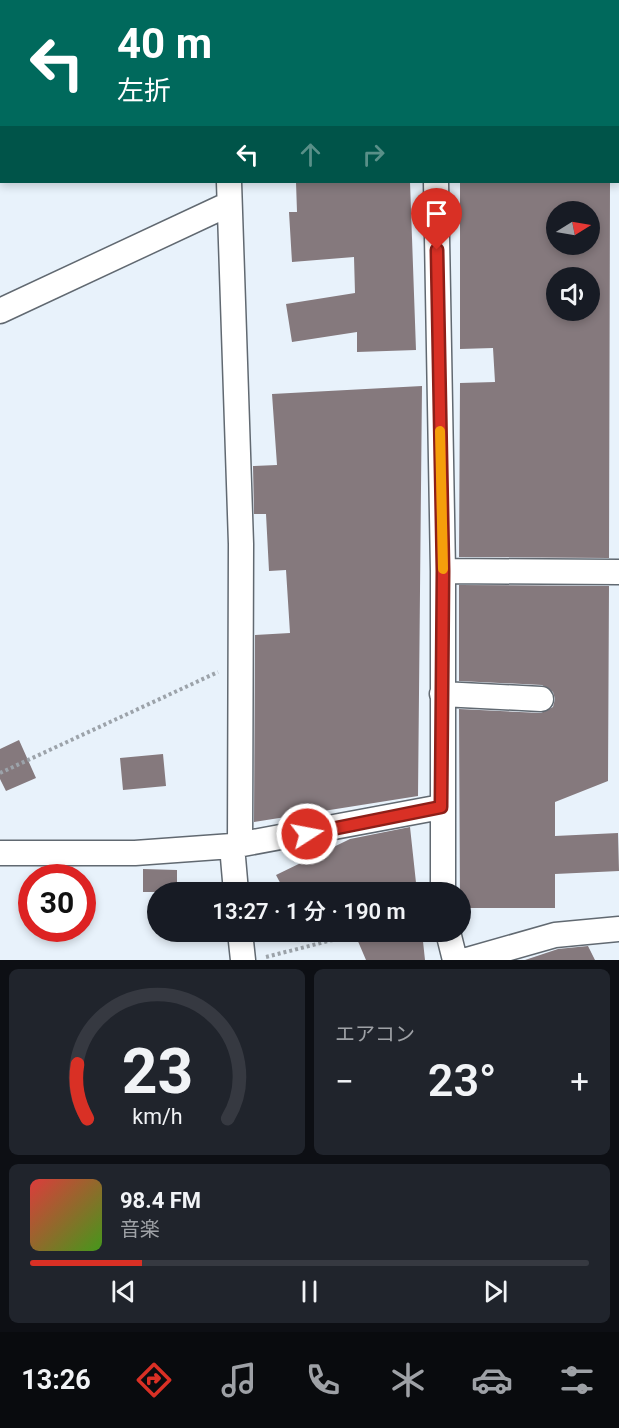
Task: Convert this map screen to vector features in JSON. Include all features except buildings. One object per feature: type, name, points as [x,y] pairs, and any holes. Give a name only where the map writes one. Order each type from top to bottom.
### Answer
[{"type":"street","points":[[436,183],[443,571],[441,807],[443,882]]},
{"type":"street","points":[[0,311],[229,193],[241,544],[237,882]]},
{"type":"street","points":[[443,571],[619,572]]},
{"type":"street","points":[[442,694],[541,699]]},
{"type":"street","points":[[0,853],[135,853],[236,846],[441,807]]},
{"type":"street","points":[[467,960],[555,935],[619,929]]},
{"type":"street","points":[[241,942],[243,960]]},
{"type":"street","points":[[450,942],[455,960]]},
{"type":"path","points":[[0,773],[241,661]]},
{"type":"path","points":[[257,960],[326,942]]},
{"type":"slow traffic","points":[[440,431],[443,569]]},
{"type":"route","points":[[307,834],[441,807],[443,571],[437,250]]}]
